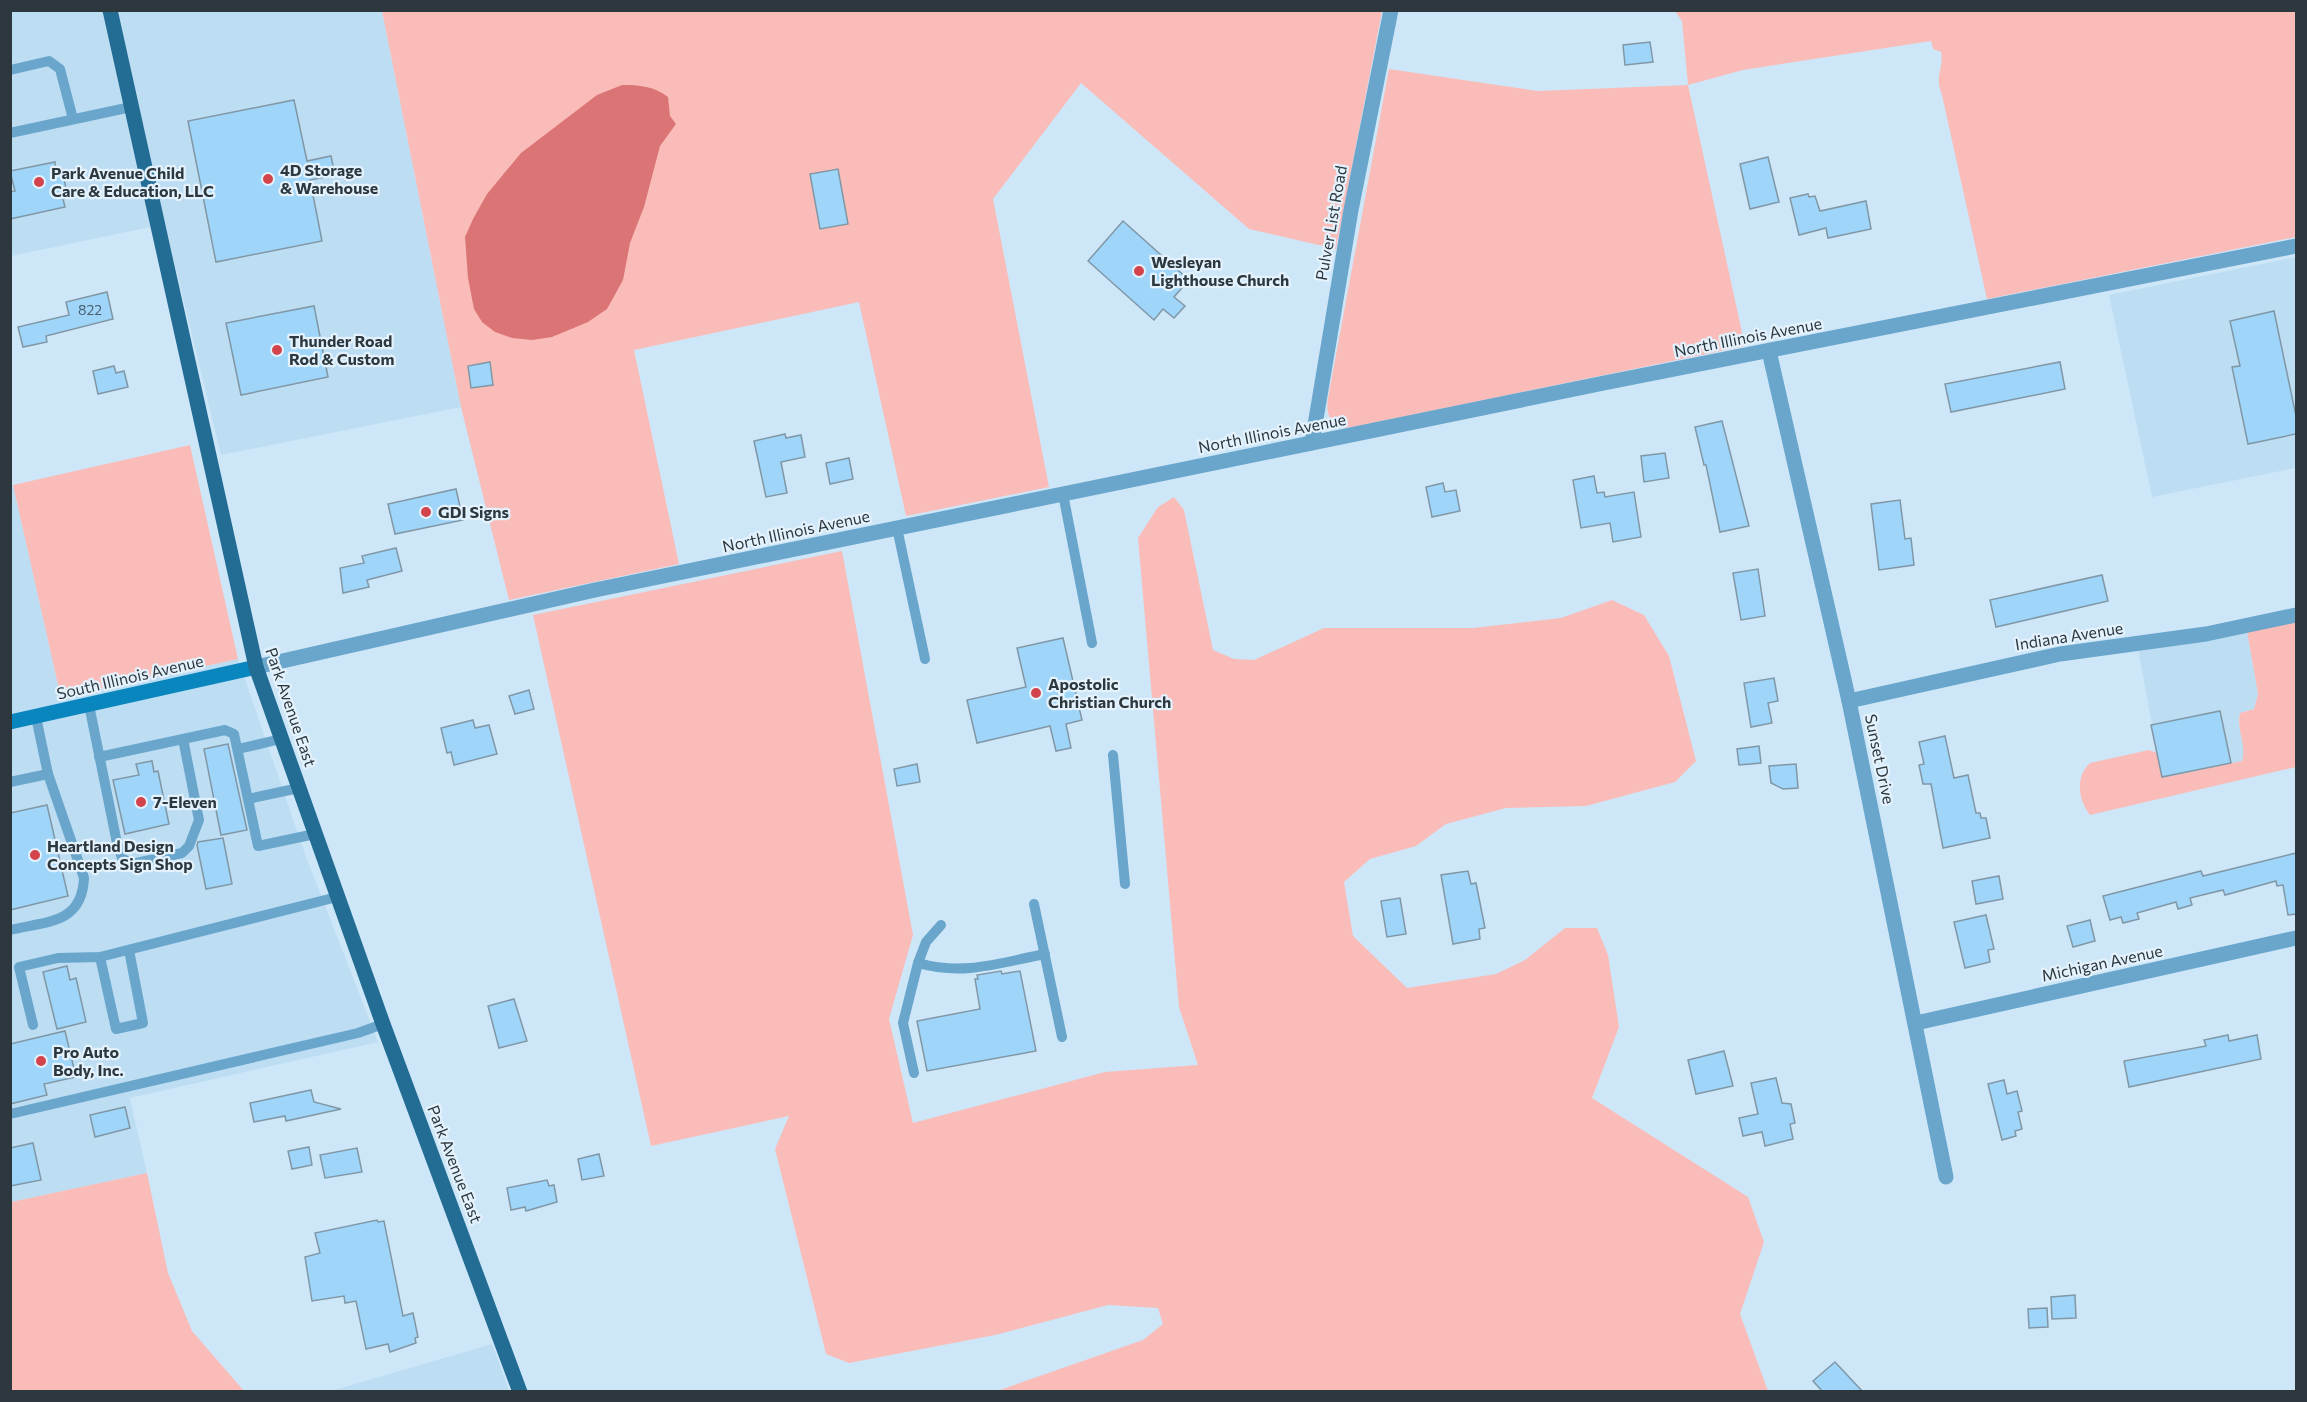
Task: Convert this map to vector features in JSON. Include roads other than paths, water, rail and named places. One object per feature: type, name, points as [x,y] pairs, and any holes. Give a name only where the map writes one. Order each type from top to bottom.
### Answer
[{"type":"main road","name":"Park Avenue East","points":[[110,10],[256,667],[382,1024],[520,1392]]},
{"type":"main road","name":"South Illinois Avenue","points":[[10,722],[256,667]]},
{"type":"street","name":"Pulver List Road","points":[[1311,443],[1353,200],[1391,10]]},
{"type":"street","name":"North Illinois Avenue","points":[[256,667],[486,613],[897,528],[2296,246]]},
{"type":"street","name":"Sunset Drive","points":[[1769,351],[1849,701],[1946,1177]]},
{"type":"street","name":"Indiana Avenue","points":[[1849,701],[2060,654],[2196,636],[2296,615]]},
{"type":"street","name":"Michigan Avenue","points":[[1916,1023],[2296,938]]},
{"type":"lane","points":[[10,70],[50,61],[55,63],[60,69],[73,119]]},
{"type":"lane","points":[[10,133],[131,107]]},
{"type":"lane","points":[[1063,494],[1092,643]]},
{"type":"lane","points":[[897,528],[925,659]]},
{"type":"lane","points":[[89,705],[117,843],[122,858],[132,864],[182,853],[189,846],[199,820],[183,739]]},
{"type":"lane","points":[[10,930],[63,917],[77,909],[83,896],[84,879],[48,774],[36,717]]},
{"type":"lane","points":[[99,758],[225,730],[234,734],[258,846],[315,834]]},
{"type":"lane","points":[[238,749],[281,739]]},
{"type":"lane","points":[[1113,755],[1125,884]]},
{"type":"lane","points":[[10,782],[48,774]]},
{"type":"lane","points":[[248,799],[299,788]]},
{"type":"lane","points":[[33,1025],[19,967],[58,958],[100,957],[337,897]]},
{"type":"lane","points":[[1034,904],[1062,1037]]},
{"type":"lane","points":[[914,1073],[903,1023],[918,963],[926,942],[941,925]]},
{"type":"lane","points":[[100,957],[116,1029],[143,1023],[129,950]]},
{"type":"lane","points":[[918,963],[942,970],[969,970],[1045,954]]},
{"type":"lane","points":[[10,1114],[358,1033],[382,1024]]},
{"type":"place","name":"4D Storage & Warehouse","points":[[268,179]]},
{"type":"place","name":"Park Avenue Child Care & Education, LLC","points":[[39,182]]},
{"type":"place","name":"Wesleyan Lighthouse Church","points":[[1139,271]]},
{"type":"place","name":"Thunder Road Rod & Custom","points":[[277,350]]},
{"type":"place","name":"GDI Signs","points":[[426,512]]},
{"type":"place","name":"Apostolic Christian Church","points":[[1036,693]]},
{"type":"place","name":"7-Eleven","points":[[141,802]]},
{"type":"place","name":"Heartland Design Concepts Sign Shop","points":[[35,855]]},
{"type":"place","name":"Pro Auto Body, Inc.","points":[[41,1061]]}]
